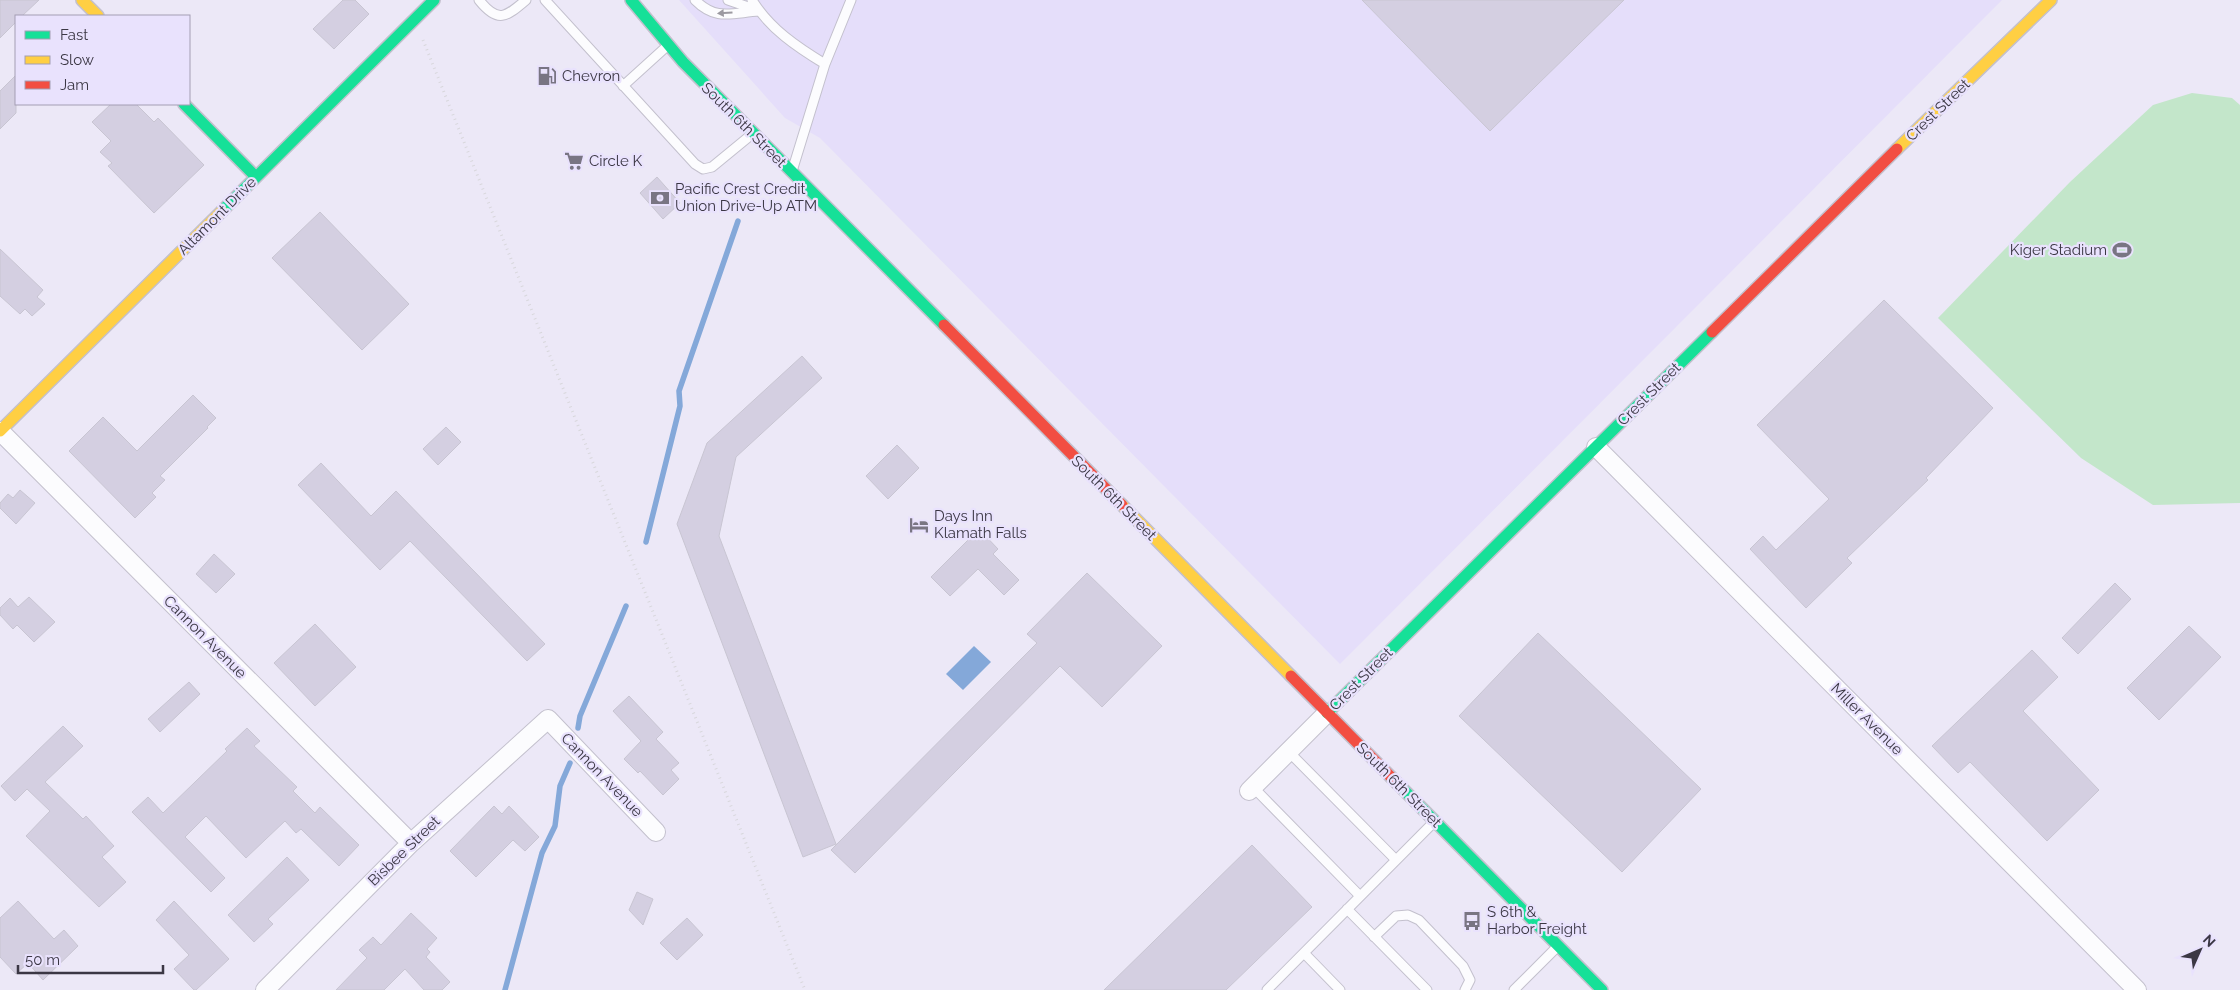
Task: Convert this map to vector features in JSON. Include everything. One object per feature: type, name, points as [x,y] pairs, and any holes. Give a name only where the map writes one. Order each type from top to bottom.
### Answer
[{"type":"main road","points":[[82,0],[97,15]]},
{"type":"main road","name":"Altamont Drive","points":[[0,431],[434,0]]},
{"type":"main road","name":"South 6th Street","points":[[631,0],[668,45],[753,134],[1602,990]]},
{"type":"main road","name":"Crest Street","points":[[1327,712],[1828,217],[2051,0]]},
{"type":"main road","points":[[185,105],[256,177]]},
{"type":"street","name":"Cannon Avenue","points":[[0,431],[411,843]]},
{"type":"street","name":"Miller Avenue","points":[[1596,447],[2137,990]]},
{"type":"street","name":"Crest Street","points":[[1251,789],[1327,712]]},
{"type":"street","name":"Cannon Avenue","points":[[548,719],[656,832]]},
{"type":"street","name":"Bisbee Street","points":[[265,990],[411,843],[548,719]]},
{"type":"lane","points":[[479,0],[488,10],[498,16],[507,16],[526,0]]},
{"type":"lane","points":[[545,0],[695,164],[703,169],[712,167],[753,134]]},
{"type":"lane","points":[[695,0],[706,10],[716,14],[759,11]]},
{"type":"lane","points":[[728,0],[759,11]]},
{"type":"lane","points":[[752,0],[759,11],[790,42],[825,64]]},
{"type":"lane","points":[[792,173],[825,64],[851,0]]},
{"type":"lane","points":[[624,86],[668,45]]},
{"type":"lane","points":[[1288,751],[1396,860]]},
{"type":"lane","points":[[1251,789],[1360,896]]},
{"type":"lane","points":[[1268,989],[1434,821]]},
{"type":"lane","points":[[1347,910],[1427,990]]},
{"type":"lane","points":[[1374,937],[1396,916],[1408,915],[1419,920],[1463,966],[1470,980],[1465,990]]},
{"type":"lane","points":[[1514,990],[1558,946]]},
{"type":"lane","points":[[1304,953],[1340,990]]},
{"type":"path","points":[[414,18],[805,990]]},
{"type":"shaded area","points":[[679,0],[2002,0],[1340,664],[820,138],[785,118]]},
{"type":"green space","name":"Kiger Stadium","points":[[2192,93],[2232,98],[2240,105],[2240,503],[2153,505],[2081,458],[1938,318],[2070,182],[2153,105]]},
{"type":"water","points":[[974,646],[991,662],[963,690],[946,674]]},
{"type":"building","points":[[0,0],[39,0],[23,15],[15,15],[15,23],[0,38]]},
{"type":"building","points":[[343,0],[355,0],[369,14],[334,49],[313,29]]},
{"type":"building","points":[[1362,0],[1624,0],[1490,131]]},
{"type":"building","points":[[15,76],[16,113],[0,129],[0,91]]},
{"type":"building","points":[[110,105],[137,105],[154,122],[158,118],[204,165],[154,213],[108,166],[112,163],[100,152],[111,141],[92,122]]},
{"type":"building","name":"Pacific Crest Credit Union Drive-Up ATM","points":[[657,177],[680,203],[663,219],[640,193]]},
{"type":"building","points":[[320,212],[409,304],[362,350],[272,258]]},
{"type":"building","points":[[0,249],[43,290],[37,297],[45,304],[32,316],[25,309],[20,314],[0,296]]},
{"type":"building","points":[[1884,300],[1993,408],[1926,478],[1928,480],[1847,558],[1852,563],[1806,608],[1750,549],[1763,536],[1776,550],[1829,499],[1757,425]]},
{"type":"building","points":[[802,356],[822,378],[736,457],[719,536],[836,844],[803,857],[677,524],[707,443]]},
{"type":"building","points":[[193,395],[216,418],[160,476],[165,480],[152,493],[156,497],[135,518],[69,451],[103,417],[137,451]]},
{"type":"building","points":[[446,427],[461,442],[438,465],[423,449]]},
{"type":"building","points":[[897,445],[919,468],[888,499],[866,476]]},
{"type":"building","points":[[321,463],[371,516],[396,491],[545,644],[527,661],[410,541],[380,570],[298,485]]},
{"type":"building","points":[[20,490],[35,503],[16,524],[0,508],[0,503],[8,494],[13,498]]},
{"type":"building","points":[[979,529],[998,549],[993,554],[1019,580],[1004,595],[978,569],[950,596],[931,577]]},
{"type":"building","points":[[214,554],[235,574],[216,593],[196,574]]},
{"type":"building","points":[[1087,573],[1162,646],[1102,707],[1060,666],[855,873],[831,850],[1037,643],[1027,634]]},
{"type":"building","points":[[2115,583],[2131,599],[2078,654],[2062,638]]},
{"type":"building","points":[[29,597],[55,622],[34,642],[17,625],[13,629],[0,615],[0,608],[10,598],[18,607]]},
{"type":"building","points":[[315,624],[356,667],[315,706],[274,663]]},
{"type":"building","points":[[2189,626],[2221,657],[2159,720],[2127,688]]},
{"type":"building","points":[[1538,633],[1701,789],[1622,872],[1459,716]]},
{"type":"building","points":[[2032,650],[2058,677],[2023,711],[2099,790],[2047,841],[1970,762],[1958,773],[1932,746]]},
{"type":"building","points":[[189,682],[200,694],[160,732],[148,719]]},
{"type":"building","points":[[629,696],[663,732],[656,739],[679,763],[671,770],[679,779],[663,795],[640,771],[638,773],[624,759],[641,741],[613,711]]},
{"type":"building","points":[[63,726],[83,746],[45,782],[83,819],[86,816],[114,846],[102,857],[126,882],[99,907],[26,836],[50,811],[27,789],[15,801],[1,786]]},
{"type":"building","points":[[247,728],[260,741],[254,746],[297,787],[293,791],[315,813],[320,807],[359,845],[339,866],[301,829],[296,833],[285,821],[246,858],[206,816],[185,837],[225,878],[211,892],[132,812],[148,797],[163,813],[227,751],[225,749]]},
{"type":"building","points":[[494,806],[502,814],[509,806],[539,837],[525,851],[513,840],[476,877],[450,851]]},
{"type":"building","points":[[1252,845],[1312,907],[1226,990],[1104,990]]},
{"type":"building","points":[[287,857],[309,880],[268,919],[273,924],[254,942],[228,915]]},
{"type":"building","points":[[637,892],[653,899],[643,925],[629,910]]},
{"type":"building","points":[[18,901],[54,939],[64,930],[78,946],[43,980],[28,963],[16,974],[0,957],[0,918]]},
{"type":"building","points":[[174,901],[229,959],[196,990],[174,969],[189,955],[156,920]]},
{"type":"building","points":[[411,913],[437,938],[427,949],[430,952],[426,957],[450,982],[442,990],[424,990],[405,969],[384,990],[336,990],[367,958],[359,950],[373,937],[381,945]]},
{"type":"building","points":[[687,918],[703,935],[677,960],[660,943]]},
{"type":"waterway","points":[[646,542],[680,406],[679,391],[738,221]]},
{"type":"waterway","points":[[578,728],[580,716],[626,606]]},
{"type":"waterway","points":[[505,990],[542,853],[555,826],[560,786],[570,763]]},
{"type":"traffic: fast","points":[[222,211],[434,0]]},
{"type":"traffic: fast","points":[[631,0],[683,62],[944,325]]},
{"type":"traffic: fast","points":[[185,105],[256,177]]},
{"type":"traffic: fast","points":[[1327,713],[1712,332]]},
{"type":"traffic: fast","points":[[1391,777],[1602,990]]},
{"type":"traffic: slow","points":[[82,0],[97,15]]},
{"type":"traffic: slow","points":[[1897,149],[2051,0]]},
{"type":"traffic: slow","points":[[0,431],[222,211]]},
{"type":"traffic: slow","points":[[1122,505],[1291,676]]},
{"type":"traffic: jam","points":[[1712,332],[1897,149]]},
{"type":"traffic: jam","points":[[944,325],[1122,505]]},
{"type":"traffic: jam","points":[[1291,676],[1391,777]]},
{"type":"place","name":"Chevron","points":[[547,76]]},
{"type":"place","name":"Circle K","points":[[574,161]]},
{"type":"place","name":"Pacific Crest Credit Union Drive-Up ATM","points":[[660,198]]},
{"type":"place","name":"Kiger Stadium","points":[[2122,250]]},
{"type":"place","name":"Days Inn Klamath Falls","points":[[919,525]]},
{"type":"place","name":"S 6th & Harbor Freight","points":[[1472,921]]}]
